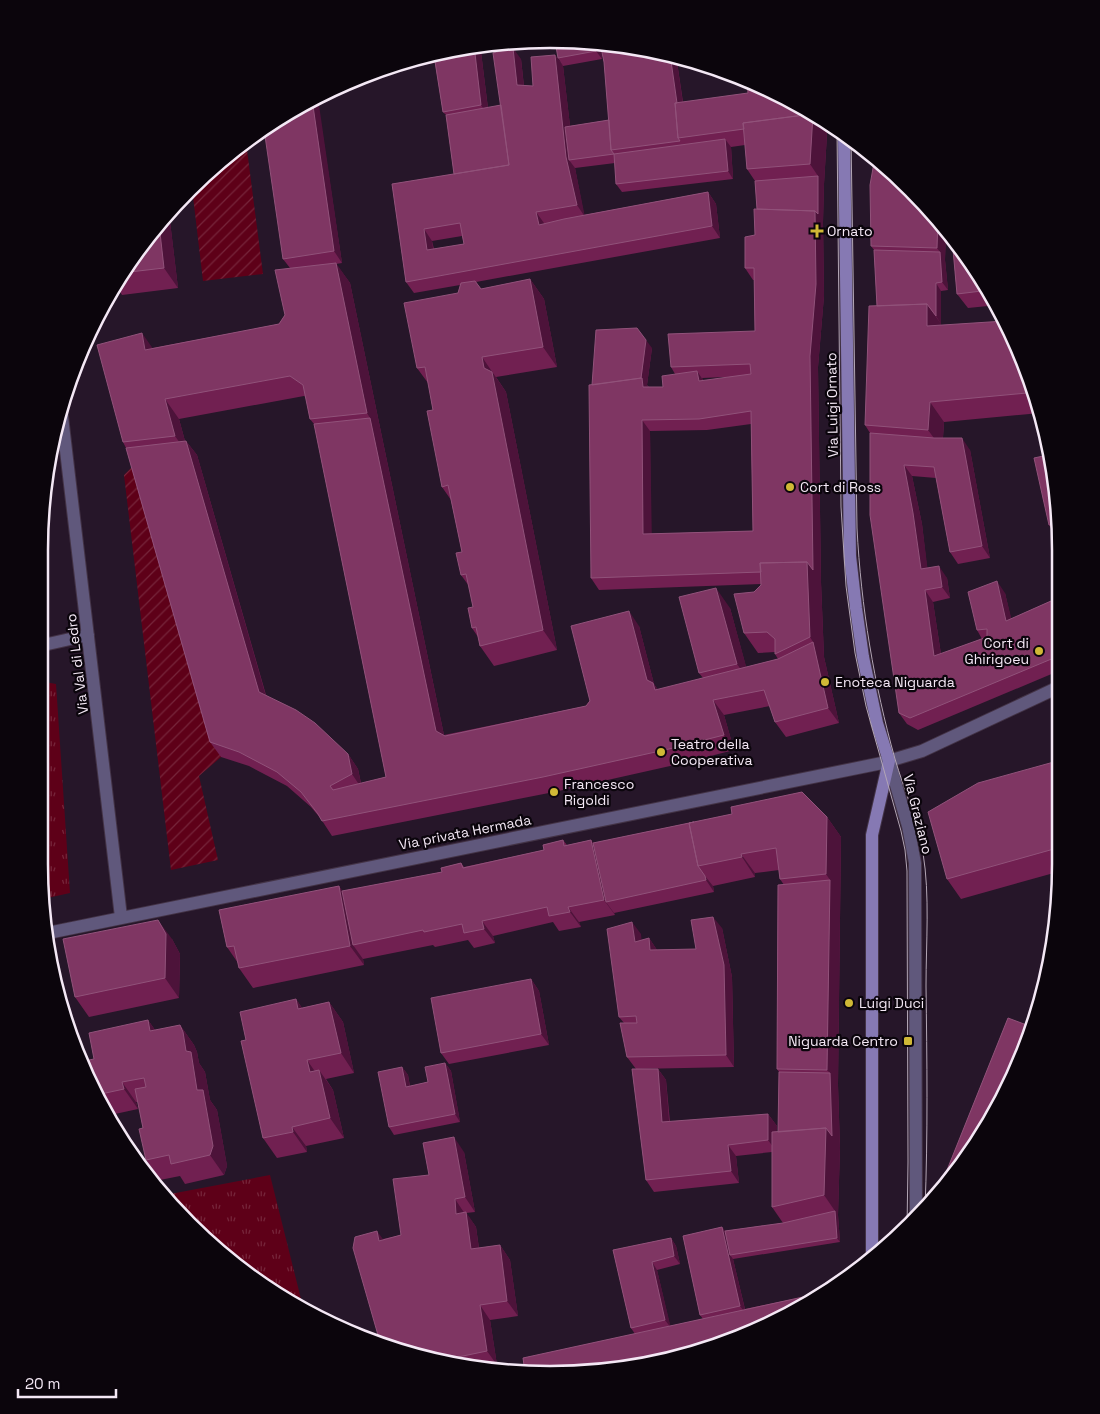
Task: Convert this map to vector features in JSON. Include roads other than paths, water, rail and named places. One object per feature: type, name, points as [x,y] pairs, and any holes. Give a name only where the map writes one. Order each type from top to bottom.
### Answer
[{"type":"main road","name":"Via Luigi Ornato","points":[[844,143],[850,556],[863,657],[877,723],[889,761]]},
{"type":"main road","name":"Via Graziano","points":[[872,1250],[872,835],[889,761]]},
{"type":"street","name":"Via Val di Ledro","points":[[63,427],[121,917]]},
{"type":"street","points":[[48,644],[88,636]]},
{"type":"street","name":"Via privata Hermada","points":[[52,932],[889,761],[922,751],[1052,690]]},
{"type":"street","name":"Via Graziano","points":[[889,761],[908,826],[915,863],[916,1208]]},
{"type":"tram line","points":[[837,138],[841,507],[846,586],[855,653],[866,706],[901,831],[907,871],[907,1217]]},
{"type":"tram line","points":[[851,148],[859,558],[865,616],[875,674],[895,759],[918,829],[925,869],[927,919],[925,1198]]},
{"type":"place","name":"Ornato","points":[[817,231]]},
{"type":"place","name":"Cort di Ross","points":[[790,487]]},
{"type":"place","name":"Cort di Ghirigoeu","points":[[1039,651]]},
{"type":"place","name":"Enoteca Niguarda","points":[[825,682]]},
{"type":"place","name":"Teatro della Cooperativa","points":[[661,752]]},
{"type":"place","name":"Francesco Rigoldi","points":[[554,792]]},
{"type":"place","name":"Luigi Duci","points":[[849,1003]]},
{"type":"place","name":"Niguarda Centro","points":[[908,1041]]}]
